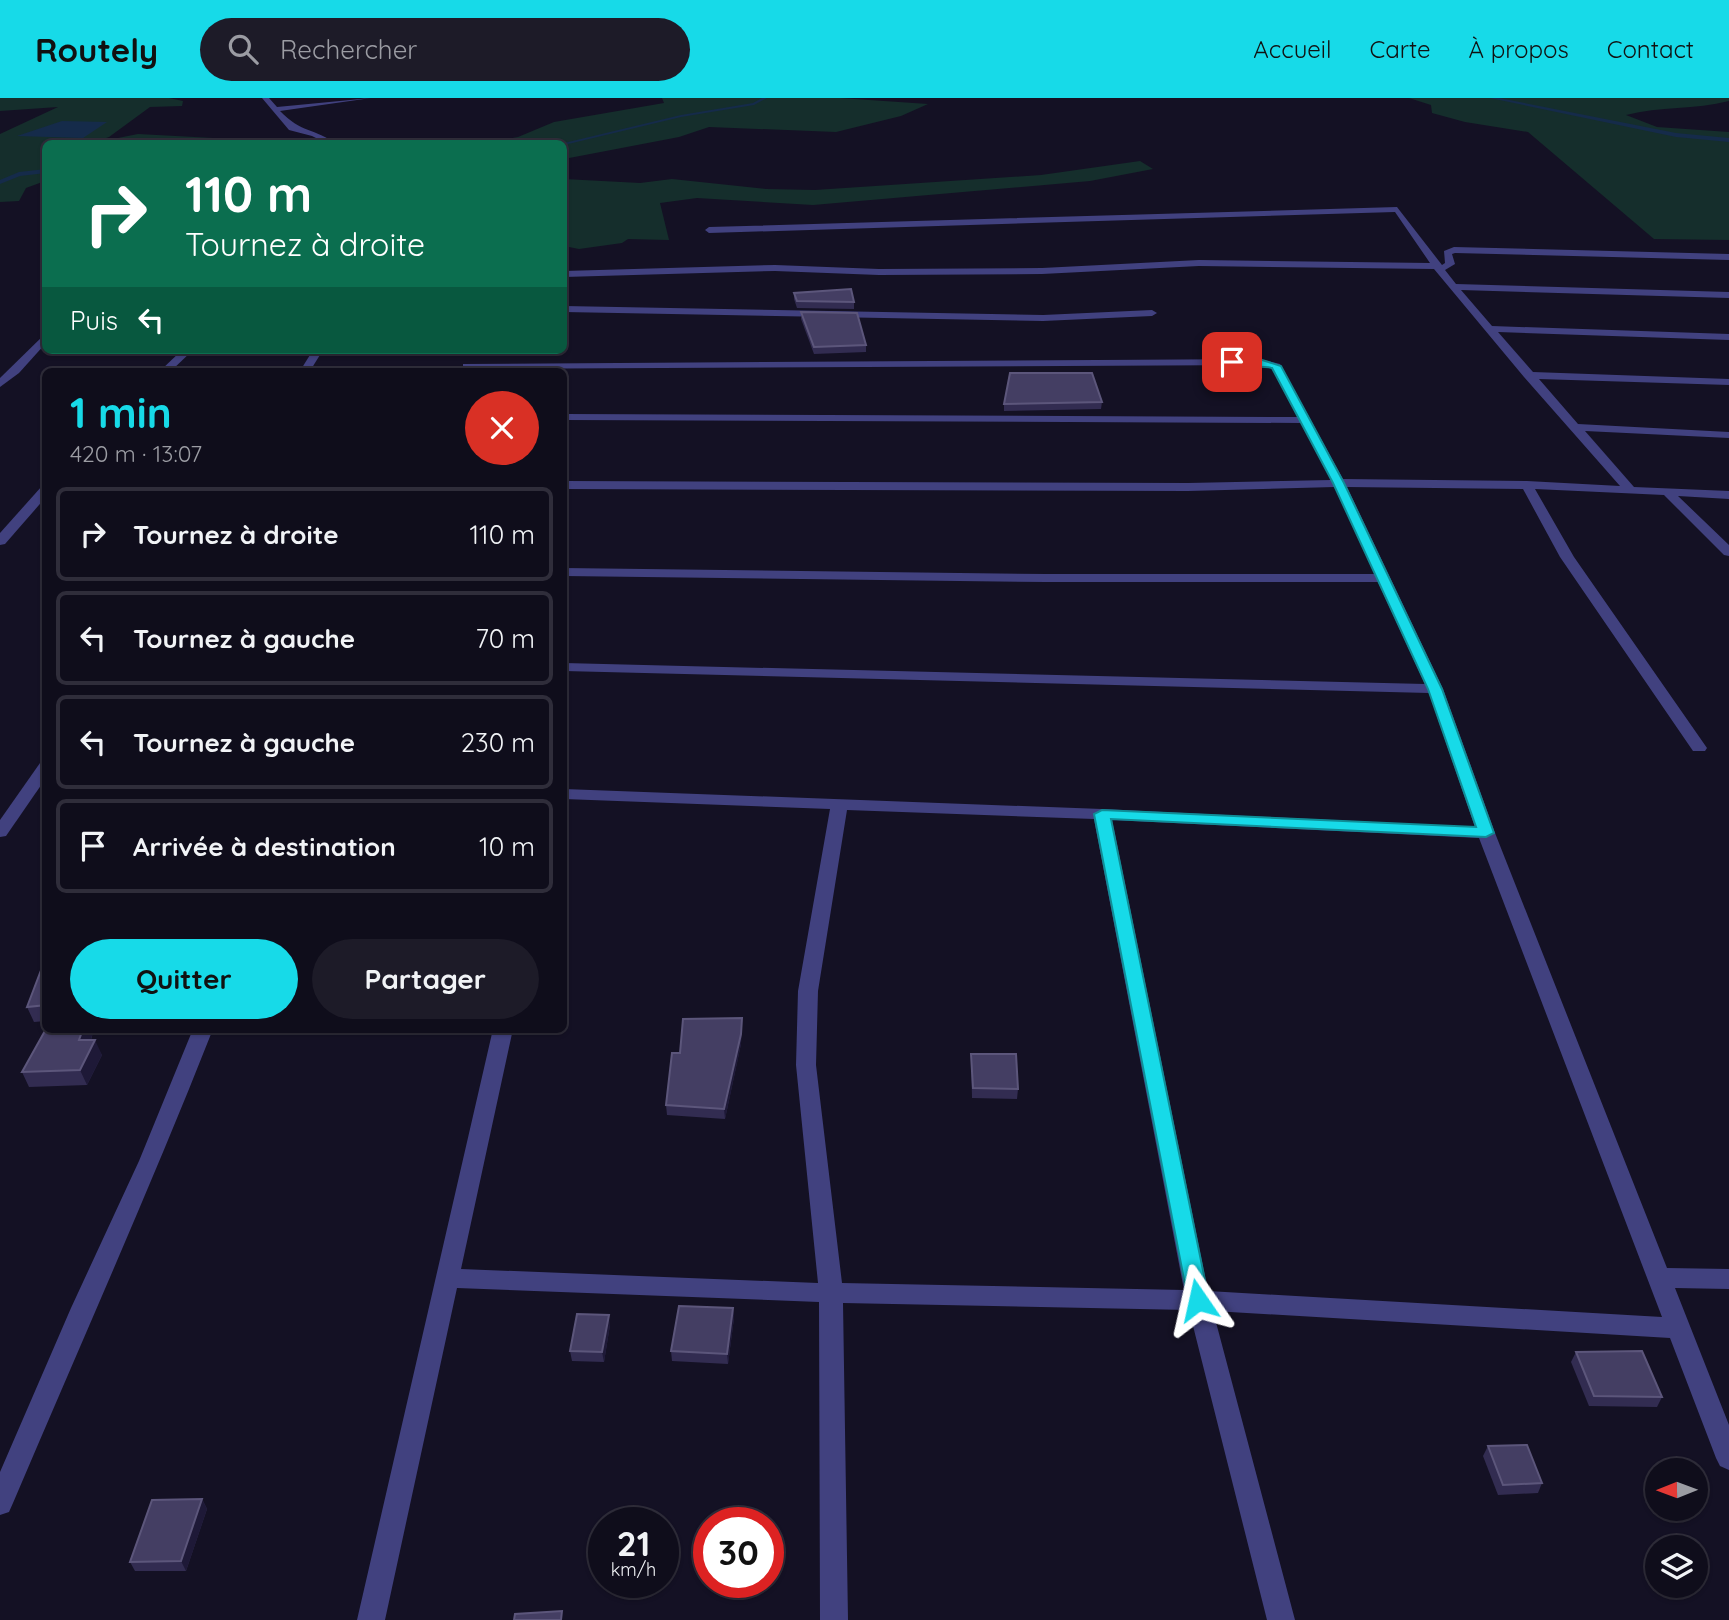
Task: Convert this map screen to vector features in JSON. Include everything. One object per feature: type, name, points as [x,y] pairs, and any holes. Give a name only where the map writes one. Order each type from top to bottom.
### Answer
[{"type":"street","points":[[265,98],[292,128],[326,140]]},
{"type":"street","points":[[277,109],[368,98]]},
{"type":"street","points":[[709,230],[1397,209],[1453,287],[1630,490]]},
{"type":"street","points":[[567,274],[775,268],[891,272],[1000,271],[1199,263],[1439,267],[1450,264],[1447,253],[1454,250],[1729,257]]},
{"type":"street","points":[[1453,287],[1729,295]]},
{"type":"street","points":[[567,309],[1043,318],[1152,313]]},
{"type":"street","points":[[1489,329],[1729,337]]},
{"type":"street","points":[[0,384],[42,341]]},
{"type":"street","points":[[168,368],[184,354]]},
{"type":"street","points":[[466,368],[1259,362],[1276,366],[1339,483],[1435,689],[1486,833],[1729,1458]]},
{"type":"street","points":[[1528,375],[1729,382]]},
{"type":"street","points":[[567,417],[826,416],[1132,422],[1304,420]]},
{"type":"street","points":[[1574,427],[1729,435]]},
{"type":"street","points":[[567,485],[1188,487],[1339,483],[1527,485],[1729,495]]},
{"type":"street","points":[[1527,485],[1567,557],[1699,748]]},
{"type":"street","points":[[1667,492],[1729,552]]},
{"type":"street","points":[[0,541],[42,494]]},
{"type":"street","points":[[567,572],[1046,578],[1382,578]]},
{"type":"street","points":[[567,667],[1435,689]]},
{"type":"street","points":[[0,832],[42,772]]},
{"type":"street","points":[[567,794],[1102,814],[1486,833]]},
{"type":"street","points":[[834,1620],[831,1293],[806,1065],[807,991],[839,806]]},
{"type":"street","points":[[1102,814],[1198,1300],[1281,1620]]},
{"type":"street","points":[[0,1503],[83,1308],[150,1161],[201,1033]]},
{"type":"street","points":[[371,1620],[502,1033]]},
{"type":"street","points":[[446,1278],[831,1293],[1198,1300],[1678,1328]]},
{"type":"street","points":[[1658,1278],[1729,1279]]},
{"type":"green space","points":[[0,98],[169,98],[183,101],[182,106],[150,107],[109,137],[100,140],[42,140],[42,182],[26,188],[19,201],[0,202],[0,134],[58,107],[0,111]]},
{"type":"green space","points":[[662,98],[840,98],[928,104],[901,116],[836,132],[709,127],[679,137],[567,158],[567,140],[501,140],[518,137],[554,122],[664,103]]},
{"type":"green space","points":[[1409,98],[1729,98],[1729,101],[1716,104],[1626,115],[1657,127],[1729,132],[1729,240],[1654,239],[1528,132],[1465,122],[1432,113],[1431,105]]},
{"type":"green space","points":[[138,134],[251,140],[116,140]]},
{"type":"green space","points":[[1140,161],[1153,169],[1090,181],[813,205],[697,198],[660,203],[669,240],[628,239],[622,243],[579,249],[567,247],[567,179],[640,183],[672,179],[766,189],[815,190],[1041,175]]},
{"type":"water","points":[[62,121],[107,122],[83,138],[17,136]]},
{"type":"building","points":[[851,289],[854,302],[797,301],[794,293]]},
{"type":"building","points":[[801,312],[857,313],[866,345],[814,347]]},
{"type":"building","points":[[1010,373],[1092,373],[1102,402],[1004,404]]},
{"type":"building","points":[[42,968],[42,1005],[27,1007]]},
{"type":"building","points":[[742,1018],[741,1034],[724,1109],[666,1105],[672,1053],[680,1053],[683,1019]]},
{"type":"building","points":[[44,1033],[82,1033],[79,1040],[95,1040],[80,1070],[22,1072]]},
{"type":"building","points":[[971,1054],[1016,1054],[1018,1089],[973,1088]]},
{"type":"building","points":[[679,1306],[733,1308],[727,1354],[671,1351]]},
{"type":"building","points":[[577,1314],[609,1315],[602,1352],[570,1351]]},
{"type":"building","points":[[1642,1351],[1662,1397],[1594,1396],[1576,1352]]},
{"type":"building","points":[[1527,1445],[1542,1483],[1503,1485],[1488,1446]]},
{"type":"building","points":[[202,1499],[181,1561],[130,1562],[152,1500]]},
{"type":"building","points":[[562,1611],[561,1620],[514,1620],[515,1614]]},
{"type":"waterway","points":[[567,143],[681,116],[754,104],[765,98]]},
{"type":"waterway","points":[[1492,98],[1676,135],[1729,140]]},
{"type":"waterway","points":[[0,182],[19,174],[42,171]]},
{"type":"route","points":[[1198,1300],[1102,814],[1486,833],[1435,689],[1339,483],[1276,366],[1259,362],[1232,362]]}]
